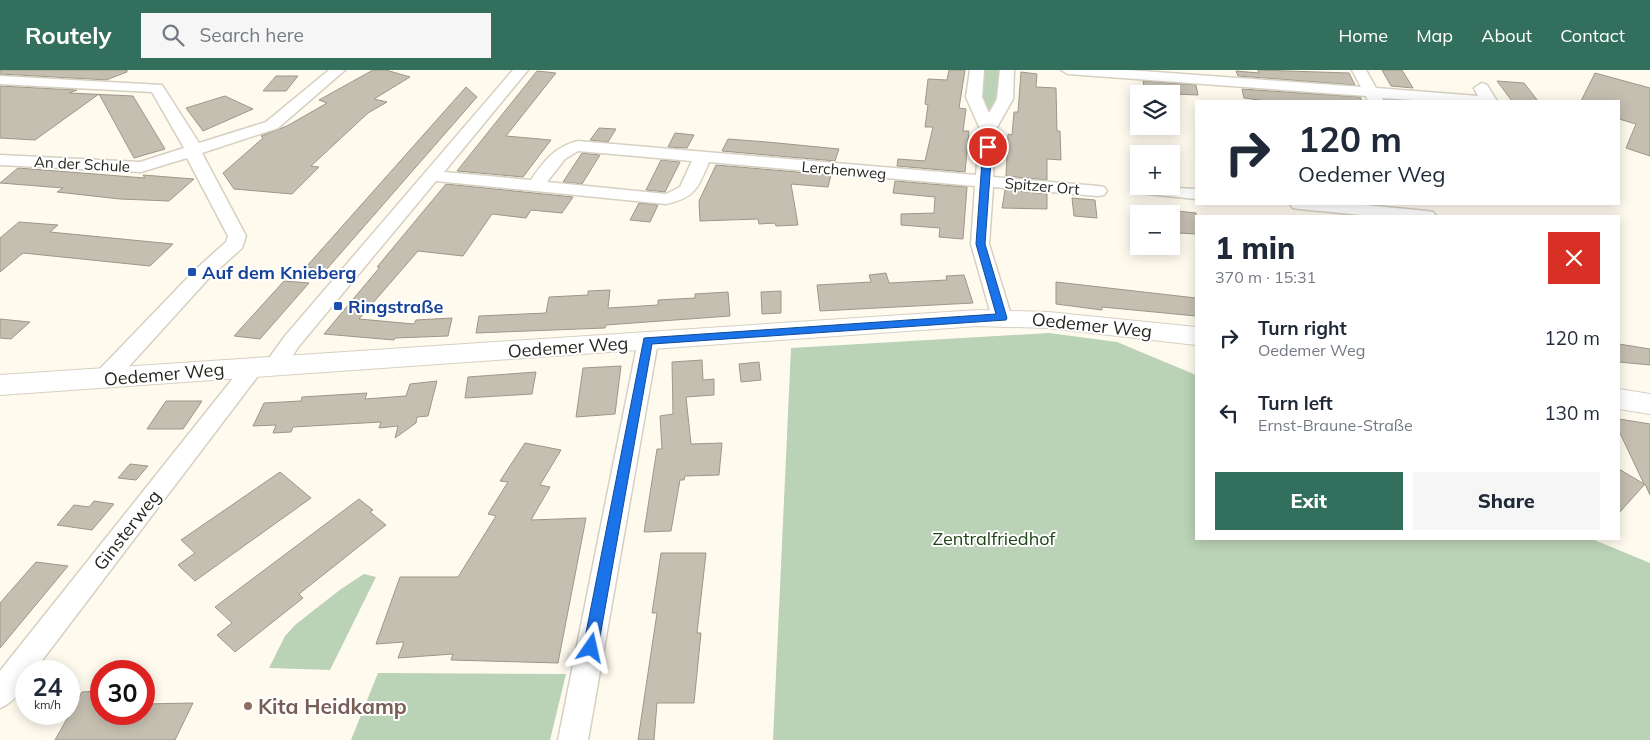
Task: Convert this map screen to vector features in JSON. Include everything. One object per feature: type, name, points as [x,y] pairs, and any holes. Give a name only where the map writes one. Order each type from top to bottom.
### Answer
[{"type":"street","name":"An der Schule","points":[[0,160],[141,167],[272,125],[338,70]]},
{"type":"street","points":[[264,367],[292,341],[521,70]]},
{"type":"street","points":[[977,70],[974,97],[988,130],[986,182],[980,244],[1002,318]]},
{"type":"street","points":[[988,130],[1005,99],[1007,70]]},
{"type":"street","points":[[1068,70],[1373,96],[1466,100]]},
{"type":"street","points":[[1359,70],[1373,96]]},
{"type":"street","points":[[0,80],[157,88],[190,142],[192,150],[237,236],[235,244],[203,273],[104,379]]},
{"type":"street","points":[[0,89],[17,90],[60,84]]},
{"type":"street","points":[[1482,88],[1488,100]]},
{"type":"street","name":"Lerchenweg","points":[[536,186],[560,152],[567,147],[578,146],[986,182]]},
{"type":"street","points":[[433,176],[666,199],[678,197],[687,191],[702,158]]},
{"type":"street","name":"Spitzer Ort","points":[[986,182],[1098,191]]},
{"type":"street","points":[[1310,205],[1416,215]]},
{"type":"street","name":"Oedemer Weg","points":[[0,385],[1002,318],[1048,320],[1195,336]]},
{"type":"street","points":[[573,740],[648,341]]},
{"type":"street","name":"Ginsterweg","points":[[0,694],[46,632],[264,367]]},
{"type":"street","points":[[1620,399],[1650,404]]},
{"type":"green space","points":[[981,70],[1003,70],[1002,98],[989,122],[978,98]]},
{"type":"green space","name":"Zentralfriedhof","points":[[1049,333],[1117,342],[1195,375],[1195,540],[1594,540],[1650,563],[1650,740],[773,740],[791,348]]},
{"type":"green space","points":[[364,574],[376,577],[330,670],[269,668],[285,636],[295,625],[341,589]]},
{"type":"green space","points":[[378,673],[566,674],[550,740],[351,740]]},
{"type":"building","points":[[0,70],[127,70],[127,72],[106,80],[0,74]]},
{"type":"building","points":[[373,70],[386,70],[410,77],[374,99],[387,102],[368,113],[311,166],[319,167],[292,194],[234,189],[223,173],[263,138],[261,136],[287,126],[327,103],[319,100]]},
{"type":"building","points":[[949,70],[965,70],[959,108],[966,109],[963,131],[969,131],[965,172],[897,166],[898,159],[925,161],[933,127],[925,127],[928,105],[925,104],[928,79],[947,80]]},
{"type":"building","points":[[1258,70],[1349,73],[1355,85],[1238,76],[1236,71],[1259,73]]},
{"type":"building","points":[[1382,70],[1402,70],[1413,88],[1391,86]]},
{"type":"building","points":[[537,71],[556,73],[506,136],[551,140],[523,177],[457,171]]},
{"type":"building","points":[[1021,72],[1037,74],[1036,87],[1056,88],[1057,131],[1060,131],[1061,160],[1047,159],[1047,180],[1006,176],[1008,134],[1012,135],[1014,112],[1018,112]]},
{"type":"building","points":[[1595,73],[1650,88],[1650,156],[1626,148],[1636,124],[1620,119],[1620,100],[1582,100]]},
{"type":"building","points":[[276,76],[298,76],[286,91],[263,91]]},
{"type":"building","points":[[1143,81],[1196,85],[1198,95],[1180,94],[1180,85],[1144,85]]},
{"type":"building","points":[[1497,81],[1524,83],[1537,100],[1511,100]]},
{"type":"building","points":[[0,86],[77,90],[69,93],[98,94],[35,140],[0,138]]},
{"type":"building","points":[[466,87],[477,97],[326,270],[306,267]]},
{"type":"building","points":[[1242,89],[1360,97],[1362,100],[1259,100],[1244,98]]},
{"type":"building","points":[[99,94],[133,96],[165,149],[134,158]]},
{"type":"building","points":[[225,96],[253,109],[203,131],[186,108]]},
{"type":"building","points":[[599,128],[616,129],[608,142],[590,140]]},
{"type":"building","points":[[675,133],[694,135],[687,148],[668,147]]},
{"type":"building","points":[[728,139],[839,149],[835,161],[722,151]]},
{"type":"building","points":[[582,153],[600,155],[582,184],[563,182]]},
{"type":"building","points":[[661,160],[680,162],[665,192],[646,190]]},
{"type":"building","points":[[716,165],[831,175],[828,187],[791,184],[798,225],[776,226],[775,223],[759,224],[758,219],[700,221],[699,201]]},
{"type":"building","points":[[18,168],[145,178],[143,175],[194,179],[169,201],[120,199],[57,192],[63,188],[0,183]]},
{"type":"building","points":[[895,181],[967,187],[963,239],[939,237],[940,228],[901,225],[901,214],[934,213],[935,197],[893,193]]},
{"type":"building","points":[[446,184],[573,197],[562,213],[531,210],[526,218],[492,214],[463,256],[418,251],[359,319],[414,324],[416,320],[452,318],[448,336],[395,338],[394,340],[324,334],[380,267],[377,267]]},
{"type":"building","points":[[1005,190],[1047,194],[1047,209],[1002,208]]},
{"type":"building","points":[[1072,198],[1095,200],[1097,218],[1074,216]]},
{"type":"building","points":[[639,203],[658,205],[650,222],[630,220]]},
{"type":"building","points":[[1180,211],[1196,213],[1195,234],[1180,233]]},
{"type":"building","points":[[19,222],[58,225],[50,232],[173,244],[150,266],[23,253],[0,272],[0,238]]},
{"type":"building","points":[[886,273],[889,283],[947,280],[946,276],[964,275],[973,303],[820,311],[817,285],[871,282],[869,275]]},
{"type":"building","points":[[284,281],[309,283],[260,339],[234,336]]},
{"type":"building","points":[[1056,282],[1195,298],[1195,316],[1102,307],[1102,310],[1056,304]]},
{"type":"building","points":[[610,290],[608,308],[658,305],[658,300],[695,298],[695,294],[728,292],[730,316],[606,325],[605,328],[476,333],[479,316],[546,313],[549,297],[588,295],[588,291]]},
{"type":"building","points":[[781,291],[781,313],[762,314],[761,292]]},
{"type":"building","points":[[0,319],[30,322],[11,339],[0,338]]},
{"type":"building","points":[[1620,344],[1650,349],[1650,365],[1620,362]]},
{"type":"building","points":[[702,360],[703,380],[714,379],[714,395],[686,397],[691,444],[722,443],[719,475],[685,476],[684,480],[680,480],[671,531],[644,532],[657,449],[662,449],[660,416],[673,414],[672,362]]},
{"type":"building","points":[[759,362],[761,380],[741,382],[739,364]]},
{"type":"building","points":[[621,366],[615,414],[576,417],[583,368]]},
{"type":"building","points":[[536,372],[532,394],[465,398],[468,377]]},
{"type":"building","points":[[437,381],[428,416],[417,417],[416,423],[395,438],[398,426],[379,428],[381,422],[293,427],[291,432],[273,433],[276,425],[253,426],[264,403],[301,401],[302,397],[367,393],[365,399],[406,396],[410,384]]},
{"type":"building","points":[[166,401],[202,401],[183,429],[147,429]]},
{"type":"building","points":[[1620,419],[1650,424],[1650,495],[1645,484],[1620,512],[1620,470],[1644,484],[1620,433]]},
{"type":"building","points":[[525,443],[561,450],[540,485],[550,487],[531,520],[586,518],[558,663],[451,660],[453,654],[398,658],[404,642],[376,644],[400,577],[458,577],[496,516],[488,514],[508,482],[500,481]]},
{"type":"building","points":[[130,464],[148,466],[136,480],[118,478]]},
{"type":"building","points":[[280,472],[311,498],[195,581],[178,565],[195,553],[181,540]]},
{"type":"building","points":[[359,499],[373,510],[370,512],[386,525],[299,594],[303,598],[235,652],[217,635],[232,623],[215,607]]},
{"type":"building","points":[[94,501],[114,504],[92,530],[57,525],[74,505],[89,507]]},
{"type":"building","points":[[661,553],[706,553],[697,633],[701,633],[694,703],[657,703],[654,740],[638,740],[657,613],[652,613]]},
{"type":"building","points":[[36,562],[68,566],[0,648],[0,603]]},
{"type":"building","points":[[82,692],[90,692],[90,725],[155,725],[155,704],[193,703],[175,740],[55,740],[63,725],[80,725],[80,696]]},
{"type":"place","name":"Auf dem Knieberg","points":[[192,272]]},
{"type":"place","name":"Ringstraße","points":[[338,306]]},
{"type":"place","name":"Kita Heidkamp","points":[[248,706]]},
{"type":"route","points":[[591,648],[648,341],[978,318],[1002,318],[980,244],[988,147]]}]
